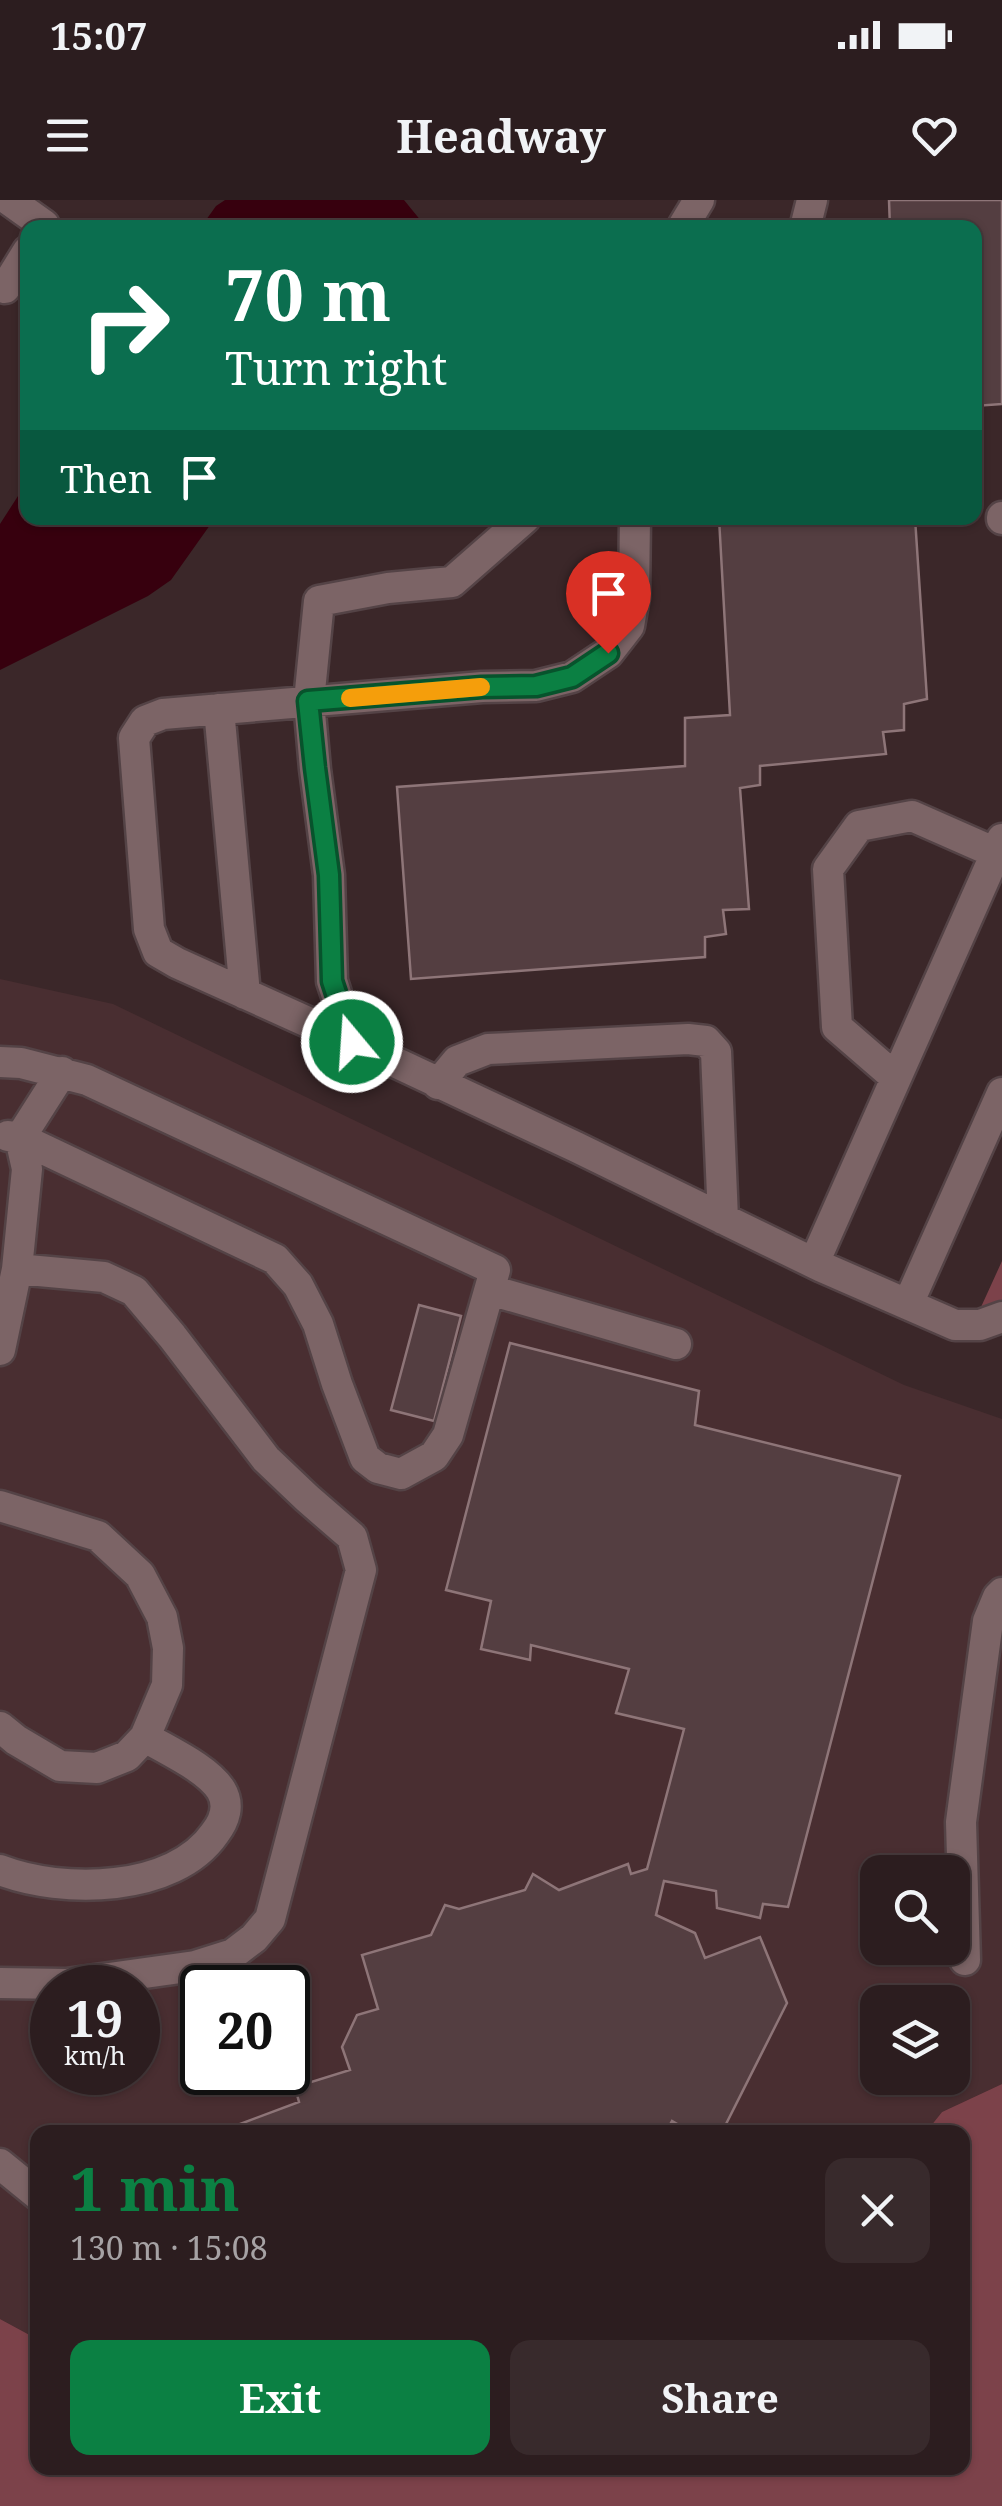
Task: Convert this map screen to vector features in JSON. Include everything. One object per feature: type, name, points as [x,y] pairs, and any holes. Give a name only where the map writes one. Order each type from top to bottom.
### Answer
[{"type":"lane","points":[[9,200],[49,218]]},
{"type":"lane","points":[[2,293],[20,265]]},
{"type":"lane","points":[[352,1042],[332,981],[329,875],[308,701],[319,602],[388,588],[452,582],[517,525]]},
{"type":"lane","points":[[635,525],[634,597],[629,626],[608,653],[572,677],[536,686],[482,687],[163,714],[145,722],[134,738],[149,929],[158,952],[814,1263],[955,1325],[980,1326],[1002,1317]]},
{"type":"lane","points":[[219,709],[245,994]]},
{"type":"lane","points":[[814,1263],[1000,849],[912,816],[859,826],[828,869],[837,1028],[896,1078]]},
{"type":"lane","points":[[438,1084],[456,1061],[488,1050],[706,1041],[716,1052],[723,1219]]},
{"type":"lane","points":[[0,1062],[22,1063],[86,1080],[495,1270],[448,1435],[434,1456],[400,1474],[378,1468],[365,1458],[318,1324],[298,1285],[275,1259],[10,1136]]},
{"type":"lane","points":[[10,1136],[62,1072]]},
{"type":"lane","points":[[908,1304],[1002,1093]]},
{"type":"lane","points":[[0,1350],[18,1269],[27,1169],[10,1136]]},
{"type":"lane","points":[[0,1983],[66,1984],[195,1966],[233,1954],[254,1938],[270,1919],[361,1570],[352,1537],[266,1458],[134,1291],[104,1277],[18,1269]]},
{"type":"lane","points":[[490,1290],[676,1344]]},
{"type":"lane","points":[[0,1506],[98,1536],[140,1575],[162,1617],[168,1648],[168,1685],[145,1737],[127,1756],[97,1768],[60,1766],[0,1728]]},
{"type":"lane","points":[[962,1855],[961,1822],[988,1621],[1002,1593]]},
{"type":"lane","points":[[0,1870],[21,1878],[90,1885],[160,1872],[189,1860],[210,1842],[227,1809],[223,1793],[210,1777],[145,1737]]},
{"type":"lane","points":[[0,2164],[30,2188]]},
{"type":"shaded area","points":[[225,200],[404,200],[420,220],[206,220]]},
{"type":"shaded area","points":[[20,493],[20,525],[210,525],[171,580],[148,596],[0,670],[0,524]]},
{"type":"shaded area","points":[[0,979],[113,1004],[904,1385],[1002,1419],[1002,2084],[942,2112],[932,2125],[30,2125],[30,2335],[0,2319]]},
{"type":"shaded area","points":[[1002,1261],[1002,1327],[966,1340]]},
{"type":"shaded area","points":[[1002,2084],[1002,2506],[0,2506],[0,2319],[30,2335],[30,2475],[970,2475],[970,2125],[932,2125],[942,2112]]},
{"type":"building","points":[[889,200],[1002,200],[1002,404],[982,405],[982,220],[890,220]]},
{"type":"building","points":[[719,525],[915,525],[927,699],[904,704],[904,730],[883,732],[886,754],[760,766],[760,785],[740,788],[749,909],[723,910],[726,934],[705,937],[705,957],[411,979],[397,787],[685,766],[685,718],[730,715]]},
{"type":"building","points":[[419,1305],[461,1316],[434,1421],[391,1410]]},
{"type":"building","points":[[510,1343],[699,1391],[695,1425],[900,1476],[788,1907],[763,1904],[760,1918],[717,1908],[716,1891],[664,1881],[656,1915],[695,1933],[705,1958],[760,1937],[787,2003],[726,2125],[679,2125],[672,2121],[670,2125],[240,2125],[299,2102],[297,2095],[310,2095],[310,2082],[350,2070],[342,2047],[357,2015],[378,2009],[362,1955],[431,1935],[445,1905],[459,1909],[525,1890],[533,1874],[559,1890],[628,1864],[631,1874],[647,1869],[684,1729],[616,1713],[629,1669],[531,1645],[530,1660],[481,1649],[491,1601],[446,1590]]},
{"type":"slow traffic","points":[[350,698],[481,687]]},
{"type":"route","points":[[352,1042],[332,981],[329,875],[308,701],[536,686],[572,677],[608,653]]}]
